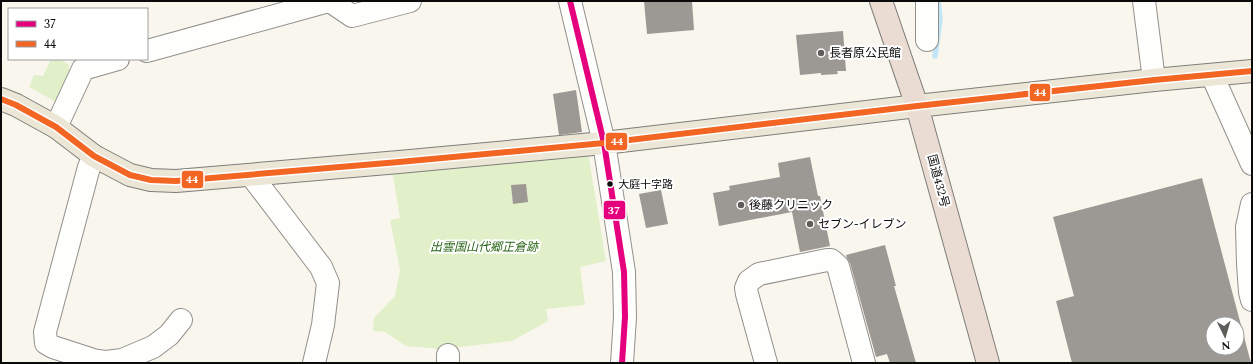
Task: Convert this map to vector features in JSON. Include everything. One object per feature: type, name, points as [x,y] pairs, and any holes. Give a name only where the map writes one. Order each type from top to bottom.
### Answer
[{"type":"highway","name":"国道432号","points":[[881,1],[917,106],[988,363]]},
{"type":"main road","points":[[1,99],[16,104],[56,126],[94,156],[130,175],[151,180],[176,181],[604,143],[917,106],[1154,80],[1252,71]]},
{"type":"street","points":[[148,51],[329,1],[352,16],[410,1]]},
{"type":"street","points":[[570,1],[604,143],[624,272],[625,317],[622,363]]},
{"type":"street","points":[[927,1],[927,40]]},
{"type":"street","points":[[1144,1],[1154,80]]},
{"type":"street","points":[[56,126],[83,69],[114,60]]},
{"type":"street","points":[[1212,75],[1252,164]]},
{"type":"street","points":[[94,156],[89,168],[45,332],[49,355],[106,362],[122,360],[153,347],[169,335],[181,320]]},
{"type":"street","points":[[251,175],[321,267],[328,283],[323,325],[314,363]]},
{"type":"street","points":[[1252,204],[1247,227],[1248,264],[1252,300]]},
{"type":"street","points":[[766,363],[747,294],[746,288],[749,281],[760,274],[826,260],[831,260],[838,266],[864,363]]},
{"type":"green space","points":[[51,60],[61,60],[69,65],[70,78],[58,103],[29,87],[34,75],[43,76]]},
{"type":"green space","name":"出雲国山代郷正倉跡","points":[[588,152],[606,261],[580,267],[585,305],[546,309],[548,321],[512,341],[442,349],[406,346],[385,332],[373,331],[374,318],[395,296],[400,270],[390,220],[400,218],[392,170]]},
{"type":"building","points":[[644,1],[692,1],[694,30],[647,34]]},
{"type":"building","name":"長者原公民館","points":[[843,31],[846,71],[837,71],[838,74],[821,75],[821,73],[800,75],[796,35]]},
{"type":"building","points":[[576,90],[582,132],[559,135],[553,94]]},
{"type":"building","points":[[810,157],[818,196],[820,196],[830,246],[800,252],[792,212],[719,226],[713,193],[730,190],[729,186],[780,177],[778,163]]},
{"type":"building","points":[[1202,178],[1239,316],[1205,316],[1205,356],[1245,356],[1245,340],[1251,363],[1072,363],[1056,301],[1074,296],[1053,217]]},
{"type":"building","points":[[526,184],[528,202],[513,204],[511,185]]},
{"type":"building","points":[[661,190],[668,224],[646,228],[639,194]]},
{"type":"building","points":[[885,245],[896,286],[894,286],[916,363],[890,363],[887,354],[876,357],[850,263],[846,255]]},
{"type":"waterway","points":[[935,56],[940,19],[938,1]]},
{"type":"transit line","name":"37","points":[[570,1],[604,143],[624,272],[625,317],[622,363]]},
{"type":"transit line","name":"44","points":[[1,99],[16,105],[56,127],[94,156],[130,175],[151,180],[176,181],[604,143],[917,106],[1154,80],[1252,71]]},
{"type":"place","name":"長者原公民館","points":[[821,53]]},
{"type":"place","name":"大庭十字路","points":[[610,184]]},
{"type":"place","name":"後藤クリニック","points":[[741,205]]},
{"type":"place","name":"セブン-イレブン","points":[[810,224]]}]
